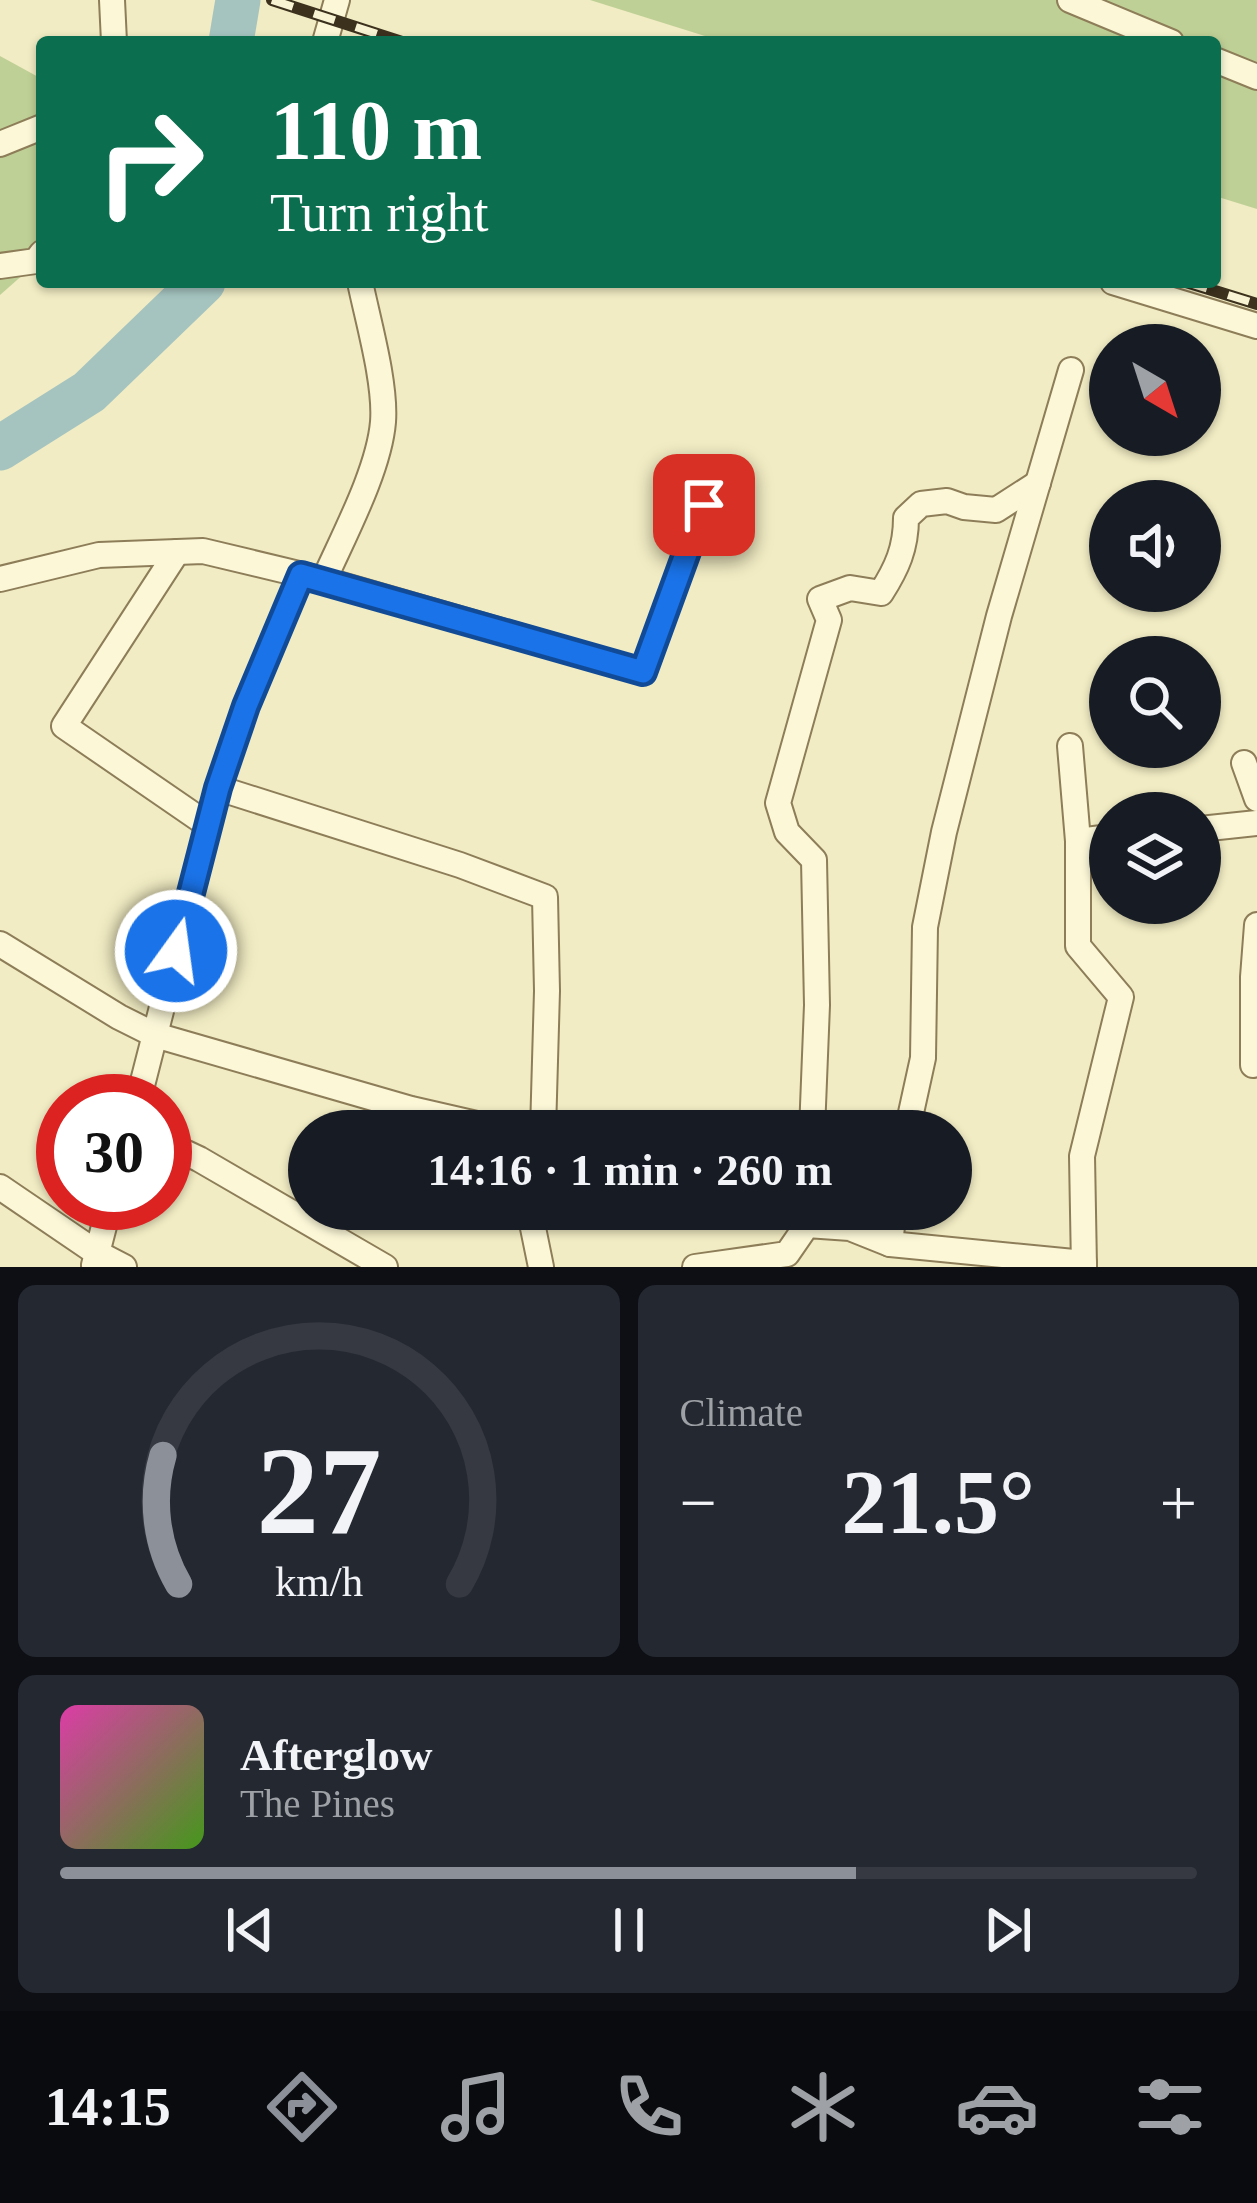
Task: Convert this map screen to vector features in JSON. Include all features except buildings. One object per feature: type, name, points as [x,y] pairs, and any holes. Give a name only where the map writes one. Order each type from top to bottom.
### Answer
[{"type":"street","points":[[112,0],[114,36]]},
{"type":"street","points":[[327,36],[337,0]]},
{"type":"street","points":[[1070,0],[1157,36]]},
{"type":"street","points":[[1221,62],[1257,77]]},
{"type":"street","points":[[0,144],[36,129]]},
{"type":"street","points":[[0,266],[36,260]]},
{"type":"street","points":[[144,1074],[218,788],[246,706],[374,464],[383,420],[361,288]]},
{"type":"street","points":[[1133,288],[1257,326]]},
{"type":"street","points":[[912,1110],[923,1058],[926,927],[940,851],[999,616],[1071,370]]},
{"type":"street","points":[[813,1110],[817,1005],[814,860],[788,832],[778,803],[829,620],[820,598],[850,588],[881,593],[898,566],[906,541],[906,518],[921,504],[947,501],[996,510],[1038,483]]},
{"type":"street","points":[[0,579],[99,555],[203,551],[643,672],[704,505]]},
{"type":"street","points":[[177,552],[64,726],[208,825]]},
{"type":"street","points":[[855,1230],[890,1244],[1084,1265],[1082,1156],[1121,997],[1078,946],[1078,841],[1070,746]]},
{"type":"street","points":[[1244,763],[1257,799]]},
{"type":"street","points":[[218,788],[545,897],[544,1110]]},
{"type":"street","points":[[1221,827],[1257,824]]},
{"type":"street","points":[[1078,841],[1089,840]]},
{"type":"street","points":[[1253,1065],[1257,925]]},
{"type":"street","points":[[0,944],[155,1035],[415,1110]]},
{"type":"street","points":[[192,1156],[385,1267]]},
{"type":"street","points":[[0,1187],[95,1260],[124,1267]]},
{"type":"street","points":[[95,1260],[103,1230]]},
{"type":"street","points":[[533,1230],[541,1267]]},
{"type":"street","points":[[695,1267],[766,1262],[787,1253],[800,1230]]},
{"type":"street","points":[[890,1244],[892,1230]]},
{"type":"green space","points":[[590,0],[1257,0],[1257,209],[1221,198],[1221,36],[705,36]]},
{"type":"green space","points":[[0,56],[36,76],[36,263],[0,295]]},
{"type":"waterway","points":[[232,36],[238,0]]},
{"type":"waterway","points":[[0,448],[89,392],[197,288]]},
{"type":"railway","points":[[272,0],[383,36]]},
{"type":"railway","points":[[1205,288],[1257,304]]},
{"type":"route","points":[[176,951],[218,788],[246,706],[301,575],[643,672],[704,505]]}]
